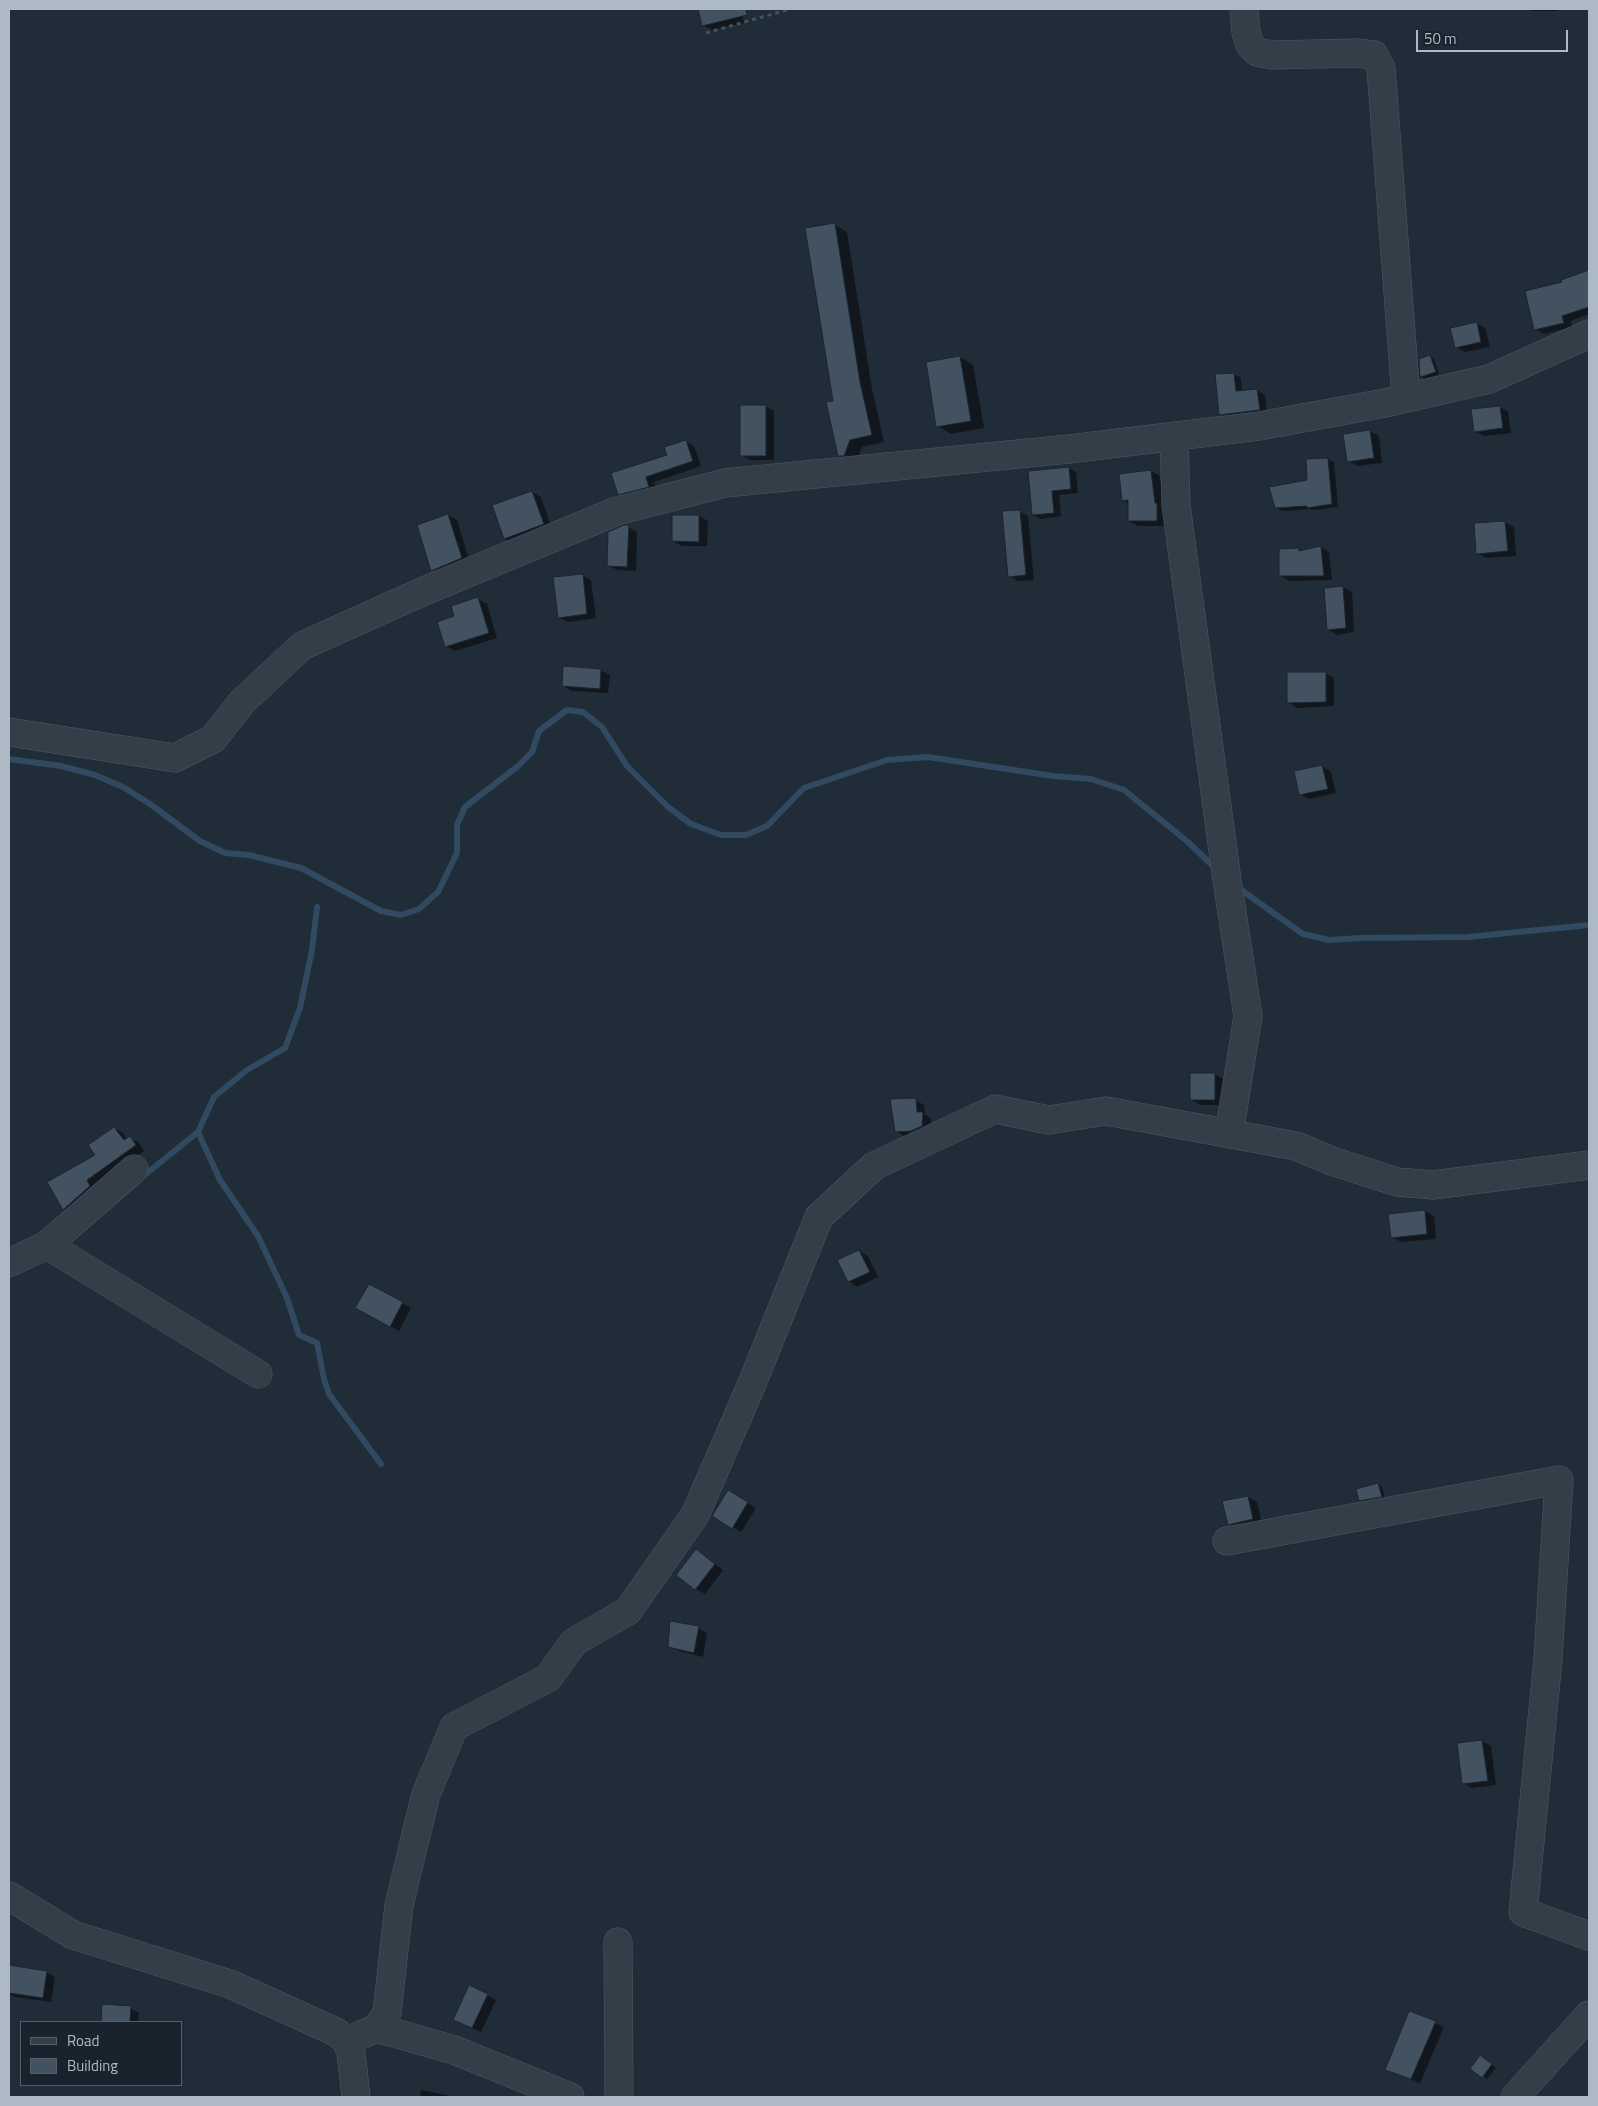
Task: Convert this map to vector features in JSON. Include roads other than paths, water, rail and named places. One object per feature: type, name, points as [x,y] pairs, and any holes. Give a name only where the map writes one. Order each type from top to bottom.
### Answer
[{"type":"street","points":[[1244,9],[1246,32],[1250,45],[1257,52],[1272,55],[1357,53],[1374,55],[1381,68],[1406,398]]},
{"type":"street","points":[[9,732],[175,758],[213,739],[242,702],[302,646],[424,591],[617,511],[724,484],[1259,426],[1406,398],[1489,379],[1589,334]]},
{"type":"street","points":[[1174,436],[1176,505],[1227,880],[1248,1016],[1229,1134]]},
{"type":"street","points":[[346,2040],[377,2028],[388,2013],[399,1905],[426,1794],[454,1727],[548,1678],[574,1642],[628,1611],[695,1514],[751,1386],[819,1217],[874,1166],[995,1109],[1049,1120],[1106,1111],[1296,1146],[1332,1161],[1397,1182],[1433,1184],[1589,1165]]},
{"type":"street","points":[[9,1263],[47,1245],[134,1169]]},
{"type":"street","points":[[47,1245],[258,1374]]},
{"type":"street","points":[[1227,1541],[1559,1480],[1548,1659],[1523,1912],[1589,1936]]},
{"type":"street","points":[[9,1896],[74,1935],[230,1984],[336,2032],[346,2040],[351,2053],[356,2097]]},
{"type":"street","points":[[618,1942],[618,2097]]},
{"type":"street","points":[[1515,2097],[1548,2064],[1589,2015]]},
{"type":"street","points":[[377,2028],[454,2050],[570,2097]]},
{"type":"waterway","points":[[9,759],[61,766],[95,775],[123,787],[150,804],[200,841],[225,853],[249,855],[301,868],[381,911],[401,915],[419,909],[438,892],[457,853],[457,825],[465,807],[517,767],[532,752],[539,731],[567,710],[583,712],[602,727],[627,766],[668,807],[691,824],[721,835],[746,835],[767,826],[804,788],[887,760],[928,757],[1053,776],[1091,779],[1124,790],[1188,842],[1216,869]]},
{"type":"waterway","points":[[1237,887],[1303,934],[1329,940],[1468,937],[1589,925]]},
{"type":"waterway","points":[[317,907],[312,950],[300,1008],[285,1048],[247,1070],[214,1097],[198,1132],[220,1180],[258,1236],[287,1298],[299,1335],[317,1343],[329,1394],[381,1464]]},
{"type":"waterway","points":[[141,1178],[198,1132]]}]
